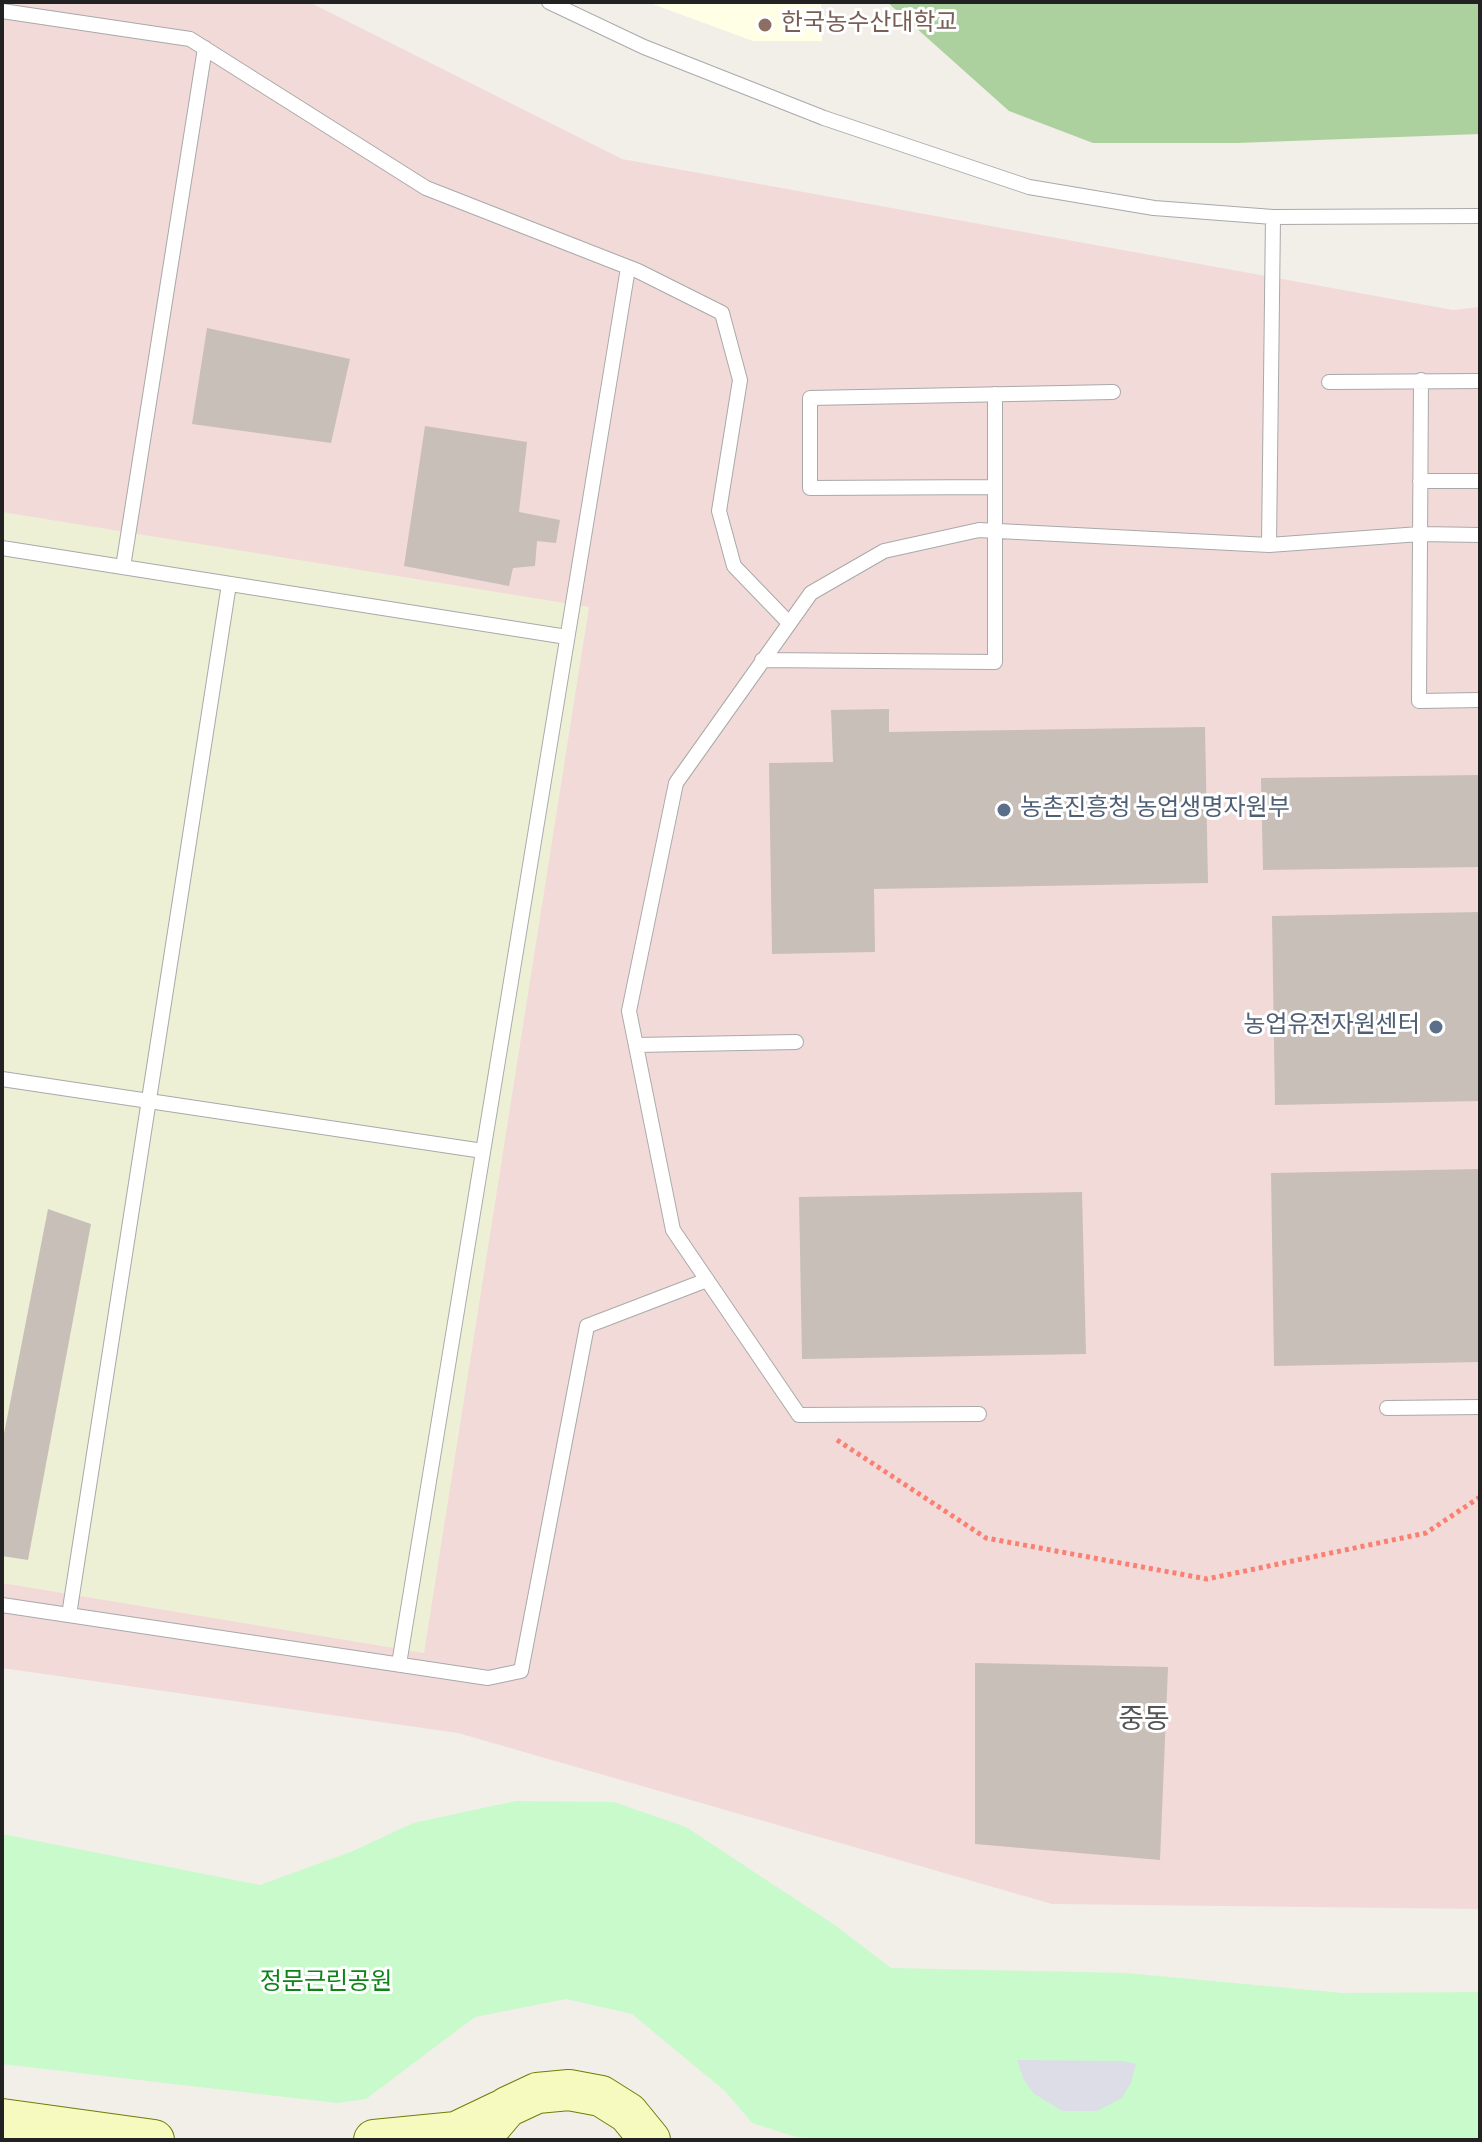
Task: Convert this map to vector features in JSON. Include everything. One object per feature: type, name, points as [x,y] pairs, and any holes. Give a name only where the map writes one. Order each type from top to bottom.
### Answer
[{"type":"street","points":[[374,2140],[456,2132],[537,2093],[569,2090],[601,2096],[628,2113],[652,2138]]},
{"type":"street","points":[[479,2140],[507,2107]]},
{"type":"street","points":[[2,2119],[154,2140]]},
{"type":"lane","points":[[549,2],[644,47],[824,118],[1029,187],[1154,208],[1273,217],[1480,216]]},
{"type":"lane","points":[[2,11],[190,39],[426,188],[628,268],[722,313],[740,380],[719,511],[734,566],[789,623]]},
{"type":"lane","points":[[123,567],[205,48]]},
{"type":"lane","points":[[1269,545],[1273,217]]},
{"type":"lane","points":[[399,1664],[628,268]]},
{"type":"lane","points":[[1421,380],[1419,701],[1480,700]]},
{"type":"lane","points":[[1329,382],[1480,381]]},
{"type":"lane","points":[[995,487],[810,488],[810,398],[1113,392]]},
{"type":"lane","points":[[762,660],[995,662],[995,394]]},
{"type":"lane","points":[[1420,481],[1480,481]]},
{"type":"lane","points":[[979,1414],[799,1415],[673,1230],[629,1011],[676,783],[811,593],[884,551],[979,530],[1269,545],[1420,534],[1480,535]]},
{"type":"lane","points":[[2,548],[567,637]]},
{"type":"lane","points":[[69,1615],[229,584]]},
{"type":"lane","points":[[636,1045],[796,1042]]},
{"type":"lane","points":[[2,1079],[483,1151]]},
{"type":"lane","points":[[2,1605],[488,1678],[521,1671],[587,1326],[707,1280]]},
{"type":"lane","points":[[1387,1408],[1480,1407]]},
{"type":"path","points":[[799,1415],[986,1538],[1207,1579],[1426,1533],[1480,1497]]},
{"type":"shaded area","points":[[2,2],[309,2],[622,159],[1453,310],[1480,307],[1480,1909],[1052,1904],[458,1733],[2,1668]]},
{"type":"shaded area","name":"한국농수산대학교","points":[[647,2],[821,2],[822,41],[753,41]]},
{"type":"shaded area","points":[[2,512],[589,607],[424,1653],[2,1583]]},
{"type":"shaded area","points":[[1017,2060],[1123,2061],[1136,2064],[1131,2083],[1122,2098],[1097,2111],[1062,2111],[1033,2093],[1023,2078]]},
{"type":"green space","points":[[887,2],[1480,2],[1480,134],[1237,143],[1093,143],[1009,111]]},
{"type":"green space","name":"정문근린공원","points":[[516,1801],[614,1802],[686,1827],[836,1926],[891,1968],[1126,1973],[1343,1993],[1480,1992],[1480,2140],[848,2140],[796,2137],[752,2123],[725,2091],[632,2014],[566,1999],[475,2017],[366,2099],[337,2103],[2,2064],[2,1834],[260,1885],[353,1851],[413,1823]]},
{"type":"building","points":[[207,328],[350,359],[331,443],[192,424]]},
{"type":"building","points":[[425,426],[527,442],[519,512],[560,520],[556,543],[537,541],[535,566],[513,568],[509,586],[404,566]]},
{"type":"building","points":[[889,709],[889,732],[1205,727],[1208,883],[874,889],[875,952],[772,954],[769,763],[833,762],[831,710]]},
{"type":"building","points":[[1480,775],[1480,867],[1263,870],[1261,778]]},
{"type":"building","points":[[1480,912],[1480,1101],[1275,1105],[1272,916]]},
{"type":"building","points":[[1480,1169],[1480,1362],[1274,1366],[1271,1173]]},
{"type":"building","points":[[1082,1192],[1086,1354],[802,1359],[799,1197]]},
{"type":"building","points":[[48,1209],[91,1224],[28,1560],[2,1556],[2,1444]]},
{"type":"building","points":[[975,1663],[1168,1667],[1160,1860],[975,1844]]},
{"type":"place","name":"한국농수산대학교","points":[[765,25]]},
{"type":"place","name":"농촌진흥청 농업생명자원부","points":[[1004,810]]},
{"type":"place","name":"농업유전자원센터","points":[[1436,1027]]},
{"type":"district","name":"중동","points":[[1144,1722]]}]
